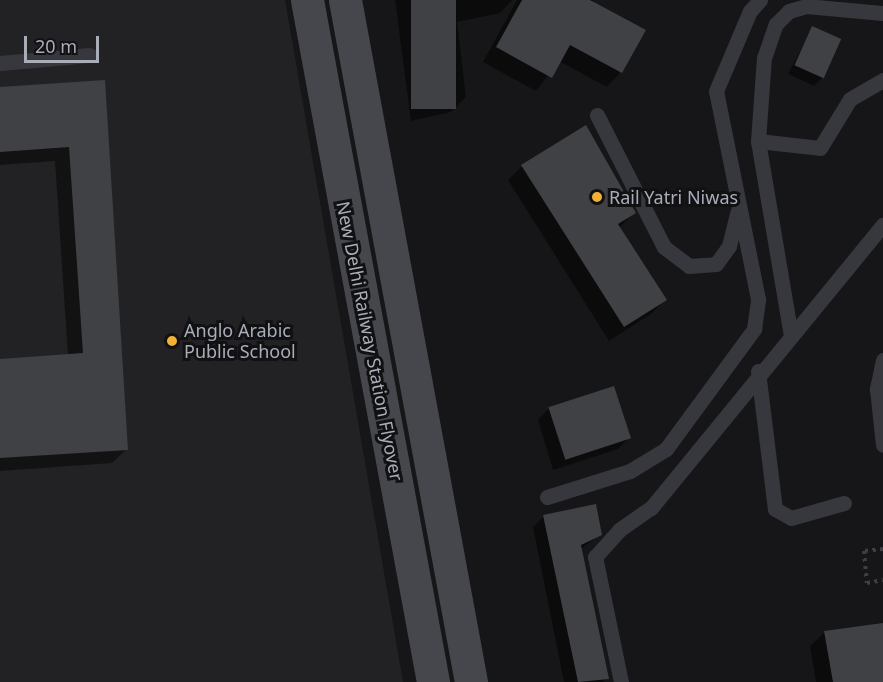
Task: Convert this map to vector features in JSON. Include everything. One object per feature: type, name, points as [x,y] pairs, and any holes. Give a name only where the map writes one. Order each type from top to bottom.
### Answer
[{"type":"main road","name":"New Delhi Railway Station Flyover","points":[[307,0],[434,682]]},
{"type":"main road","name":"New Delhi Railway Station Flyover","points":[[345,0],[471,682]]},
{"type":"lane","points":[[547,497],[630,471],[666,449],[754,329],[758,299],[716,91],[750,11],[760,0]]},
{"type":"lane","points":[[791,336],[758,141],[764,58],[776,24],[789,11],[806,6],[883,13]]},
{"type":"lane","points":[[0,63],[90,55]]},
{"type":"lane","points":[[758,141],[820,148],[850,99],[883,80]]},
{"type":"lane","points":[[597,115],[664,247],[689,266],[716,264],[729,246],[739,208]]},
{"type":"lane","points":[[621,682],[595,556],[619,530],[651,508],[758,371],[791,336],[883,225]]},
{"type":"lane","points":[[883,360],[878,388],[883,445]]},
{"type":"lane","points":[[758,371],[775,509],[791,518],[844,503]]},
{"type":"path","points":[[883,549],[864,551],[867,583],[883,580]]},
{"type":"shaded area","name":"Anglo Arabic Public School","points":[[0,0],[285,0],[403,682],[0,682]]},
{"type":"building","points":[[411,0],[456,0],[456,109],[411,109]]},
{"type":"building","points":[[522,0],[590,0],[646,30],[622,73],[570,45],[552,78],[496,47]]},
{"type":"building","points":[[812,26],[841,39],[824,78],[795,65]]},
{"type":"building","points":[[105,80],[128,450],[0,458],[0,359],[83,353],[69,147],[0,152],[0,87]]},
{"type":"building","points":[[586,125],[636,213],[618,224],[667,300],[624,327],[521,165]]},
{"type":"building","points":[[614,386],[631,438],[565,460],[548,407]]},
{"type":"building","points":[[596,504],[602,535],[581,545],[609,679],[578,682],[543,515]]},
{"type":"building","points":[[883,623],[883,682],[833,682],[824,631]]},
{"type":"place","name":"Rail Yatri Niwas","points":[[597,197]]},
{"type":"place","name":"Anglo Arabic Public School","points":[[172,341]]}]
